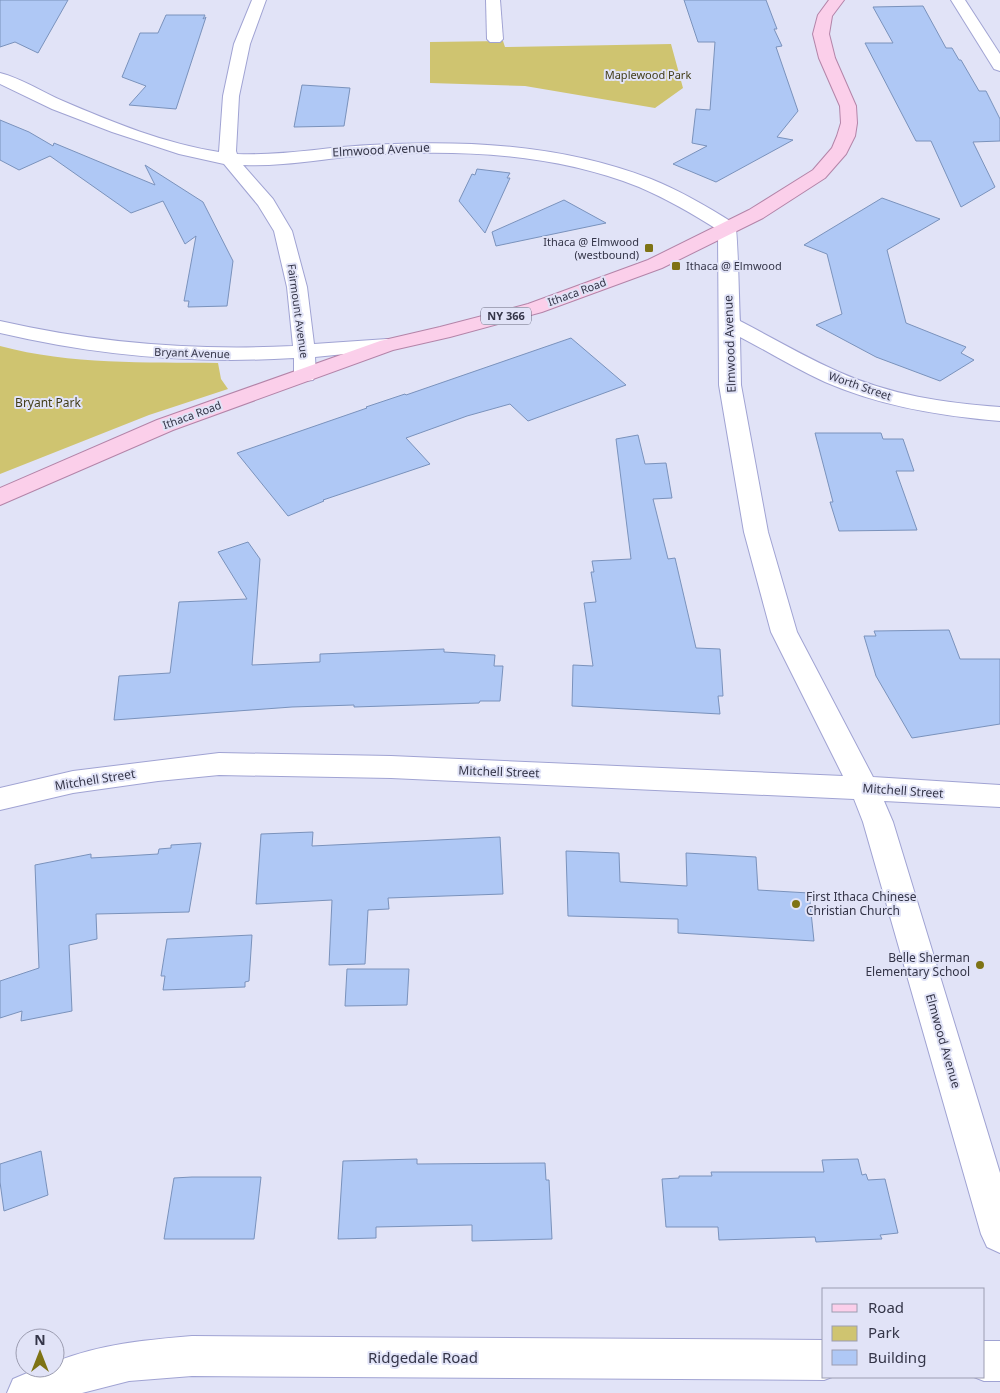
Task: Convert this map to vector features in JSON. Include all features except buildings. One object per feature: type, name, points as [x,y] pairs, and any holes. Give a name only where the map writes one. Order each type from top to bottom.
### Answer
[{"type":"main road","name":"Ithaca Road","points":[[0,497],[165,425],[387,345],[443,333],[536,308],[655,264],[756,214],[819,174],[840,150],[843,143],[849,123],[848,106],[827,58],[821,34],[825,15],[837,0]]},
{"type":"street","points":[[230,159],[227,145],[231,96],[242,44],[259,0]]},
{"type":"street","points":[[493,0],[495,39]]},
{"type":"street","points":[[958,0],[1000,66]]},
{"type":"street","name":"Elmwood Avenue","points":[[0,78],[30,93],[109,126],[196,153],[230,159],[269,159],[405,147],[478,148],[560,158],[626,176],[664,191],[706,212],[728,228],[730,385],[756,532],[784,632],[864,788],[878,822],[1000,1234]]},
{"type":"street","name":"Fairmount Avenue","points":[[230,159],[240,174],[266,203],[284,231],[297,287],[305,375]]},
{"type":"street","name":"Worth Street","points":[[730,324],[816,370],[870,390],[936,407],[1000,414]]},
{"type":"street","name":"Bryant Avenue","points":[[0,327],[73,343],[159,352],[242,354],[387,345]]},
{"type":"street","name":"Mitchell Street","points":[[0,799],[73,782],[158,770],[219,764],[391,767],[864,788],[1000,796]]},
{"type":"street","name":"Ridgedale Road","points":[[27,1393],[67,1377],[129,1361],[192,1356],[822,1360]]},
{"type":"street","points":[[985,1361],[1000,1361]]},
{"type":"green space","name":"Maplewood Park","points":[[503,41],[505,47],[671,44],[683,88],[655,108],[525,86],[430,83],[430,42]]},
{"type":"green space","name":"Bryant Park","points":[[0,346],[54,357],[108,361],[218,363],[221,379],[228,389],[149,415],[0,474]]},
{"type":"place","name":"Ithaca @ Elmwood (westbound)","points":[[649,248]]},
{"type":"place","name":"Ithaca @ Elmwood","points":[[676,266]]},
{"type":"place","name":"First Ithaca Chinese Christian Church","points":[[796,904]]},
{"type":"place","name":"Belle Sherman Elementary School","points":[[980,965]]}]
